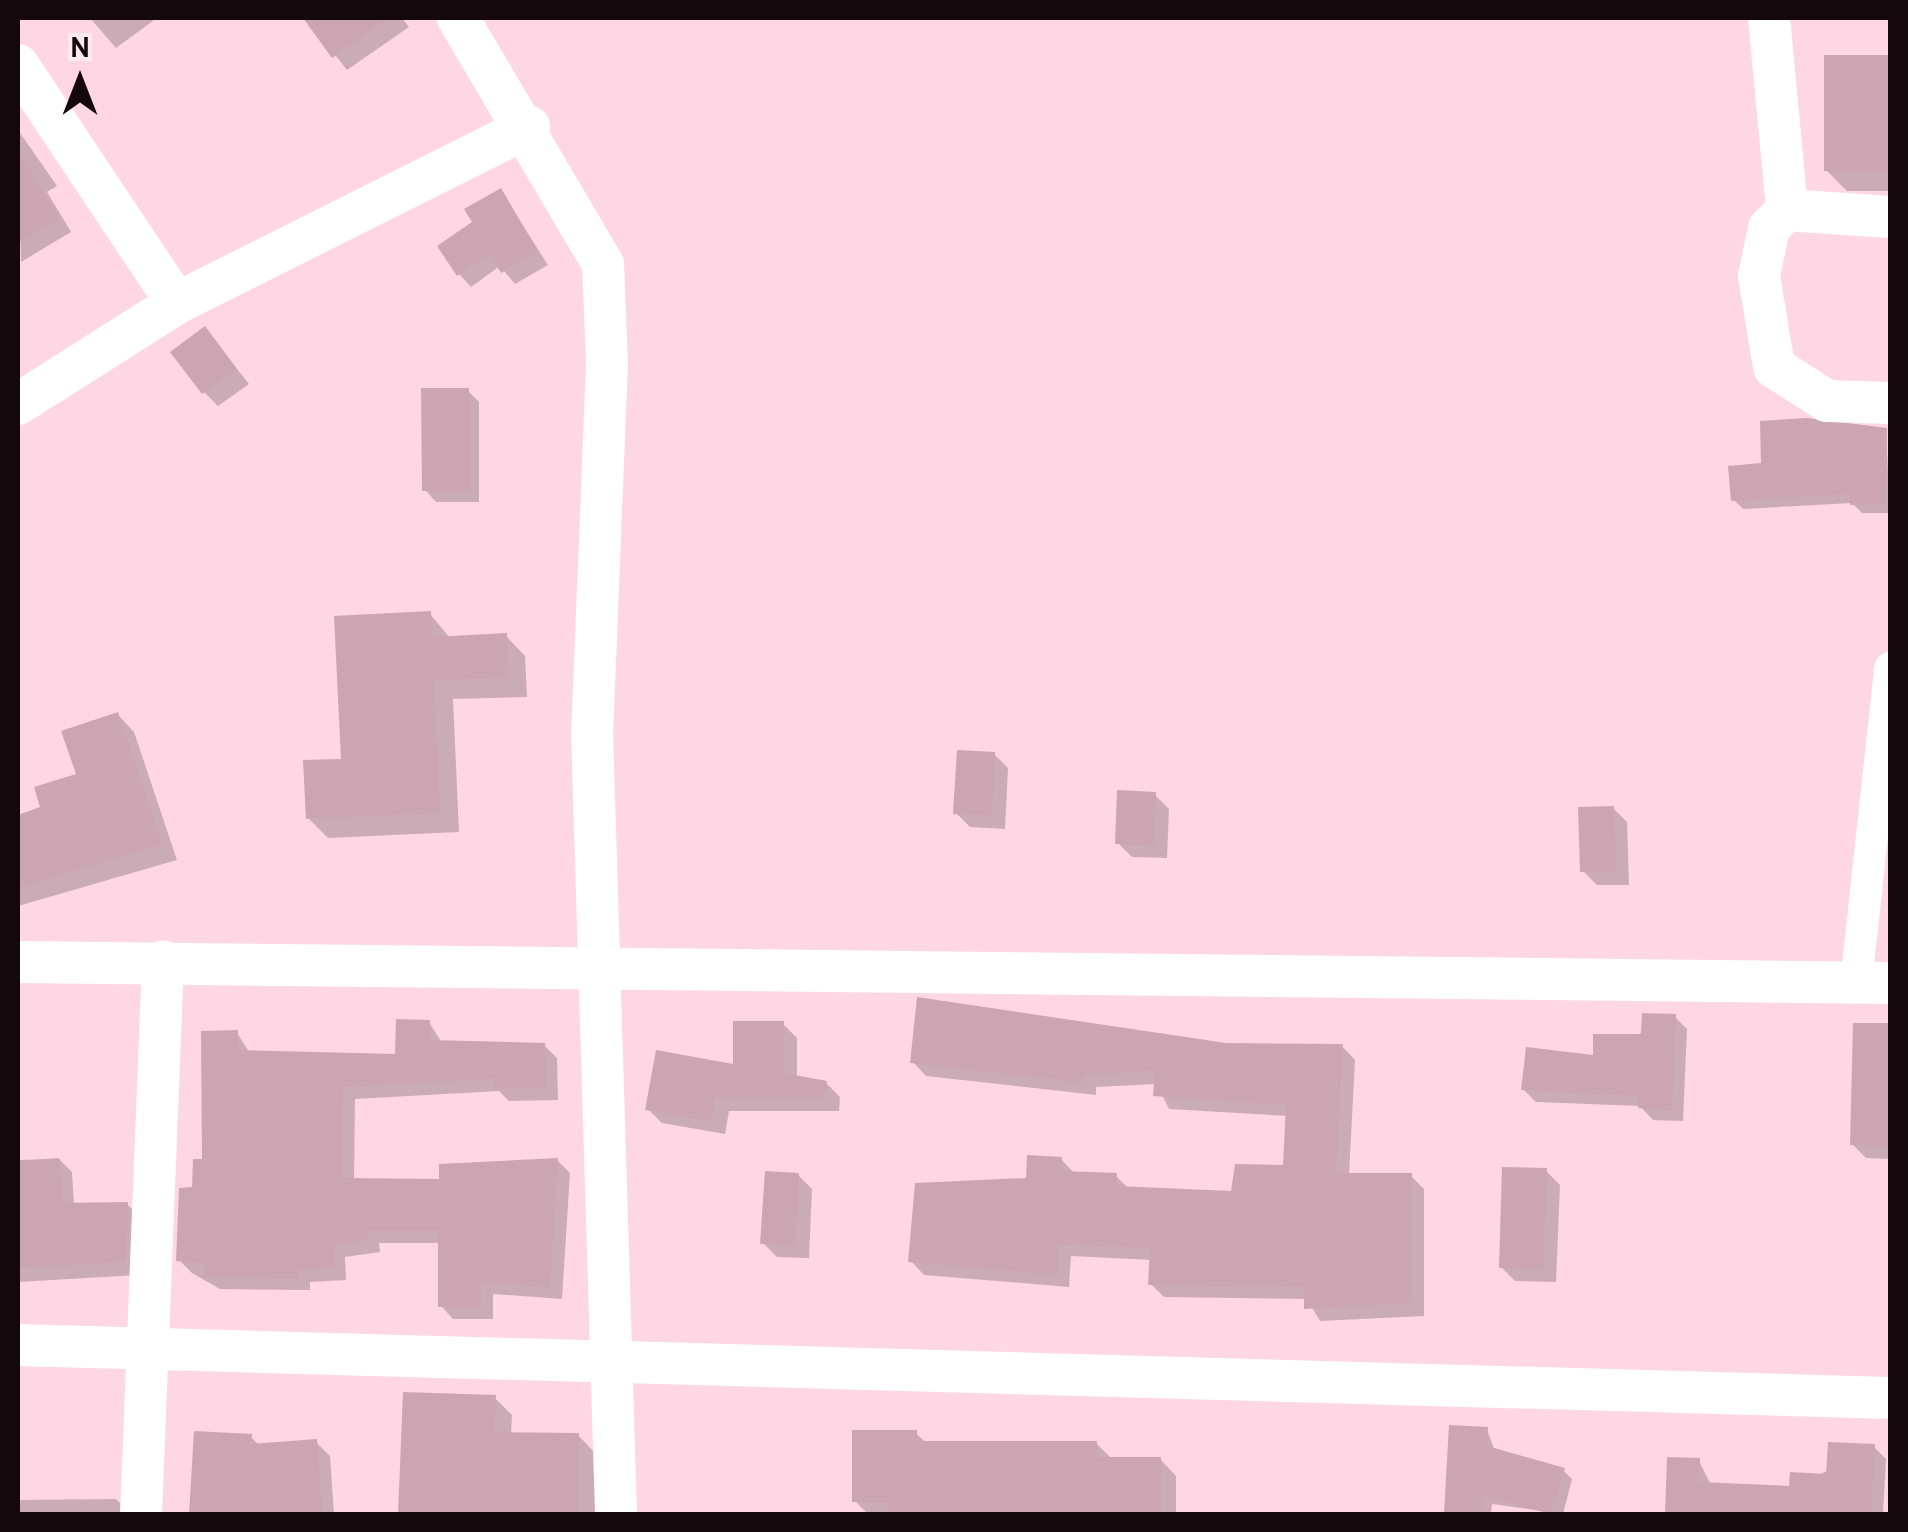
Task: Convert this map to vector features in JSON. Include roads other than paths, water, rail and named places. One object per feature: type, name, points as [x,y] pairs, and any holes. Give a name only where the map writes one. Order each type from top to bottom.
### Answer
[{"type":"street","points":[[458,18],[528,127],[603,264],[608,363],[592,732],[616,1514]]},
{"type":"street","points":[[1769,18],[1788,210]]},
{"type":"street","points":[[18,65],[177,303]]},
{"type":"street","points":[[18,404],[177,303],[528,127]]},
{"type":"street","points":[[1890,217],[1788,210],[1769,228],[1759,276],[1774,367],[1826,401],[1890,403]]},
{"type":"street","points":[[18,962],[601,964],[1873,983],[1890,668]]},
{"type":"street","points":[[140,1514],[152,1346],[163,961]]},
{"type":"street","points":[[18,1345],[1890,1398]]}]
